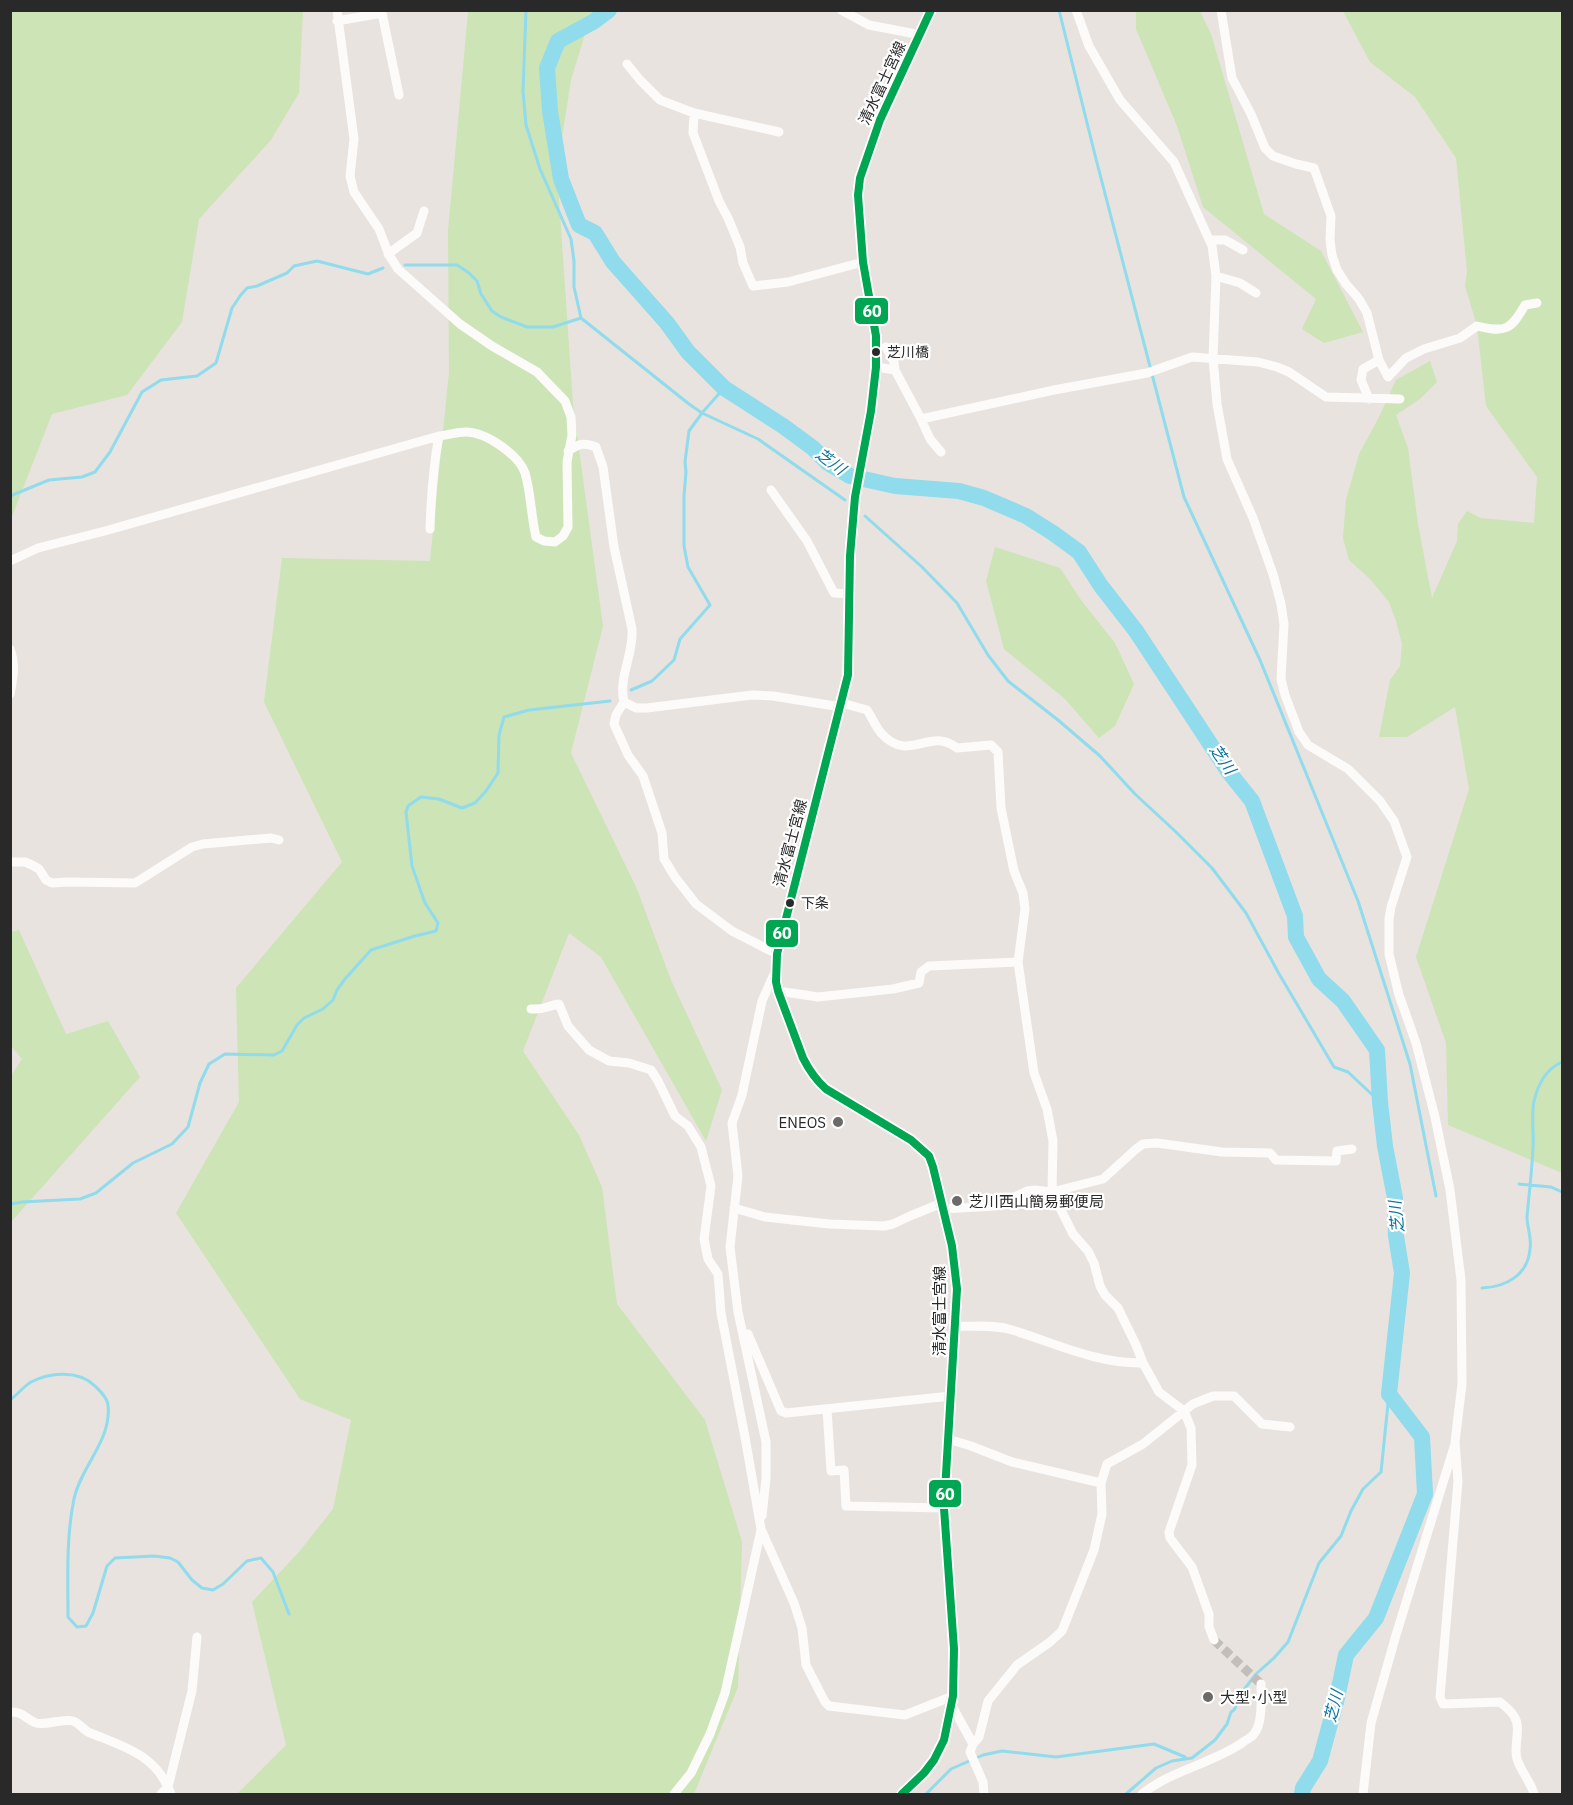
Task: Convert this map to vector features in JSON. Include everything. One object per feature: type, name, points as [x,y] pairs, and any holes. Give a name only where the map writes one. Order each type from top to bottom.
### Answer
[{"type":"main road","name":"清水富士宮線","points":[[902,1794],[934,1760],[944,1740],[953,1701],[954,1649],[944,1508],[956,1326],[955,1266],[943,1206],[929,1156],[921,1148],[826,1089],[808,1068],[778,991],[776,969],[777,954],[848,675],[850,556],[855,497],[871,411],[876,367],[876,336],[863,262],[858,195],[860,178],[880,120],[931,10]]},
{"type":"street","points":[[10,561],[38,548],[439,436],[467,432],[480,435],[510,452],[520,462],[525,473],[536,537],[544,541],[555,542],[563,536],[568,527],[567,462],[572,435],[571,417],[565,401],[537,372],[460,324],[398,269],[388,254],[379,229],[354,192],[350,176],[354,139],[337,10]]},
{"type":"street","points":[[841,10],[869,25],[921,35]]},
{"type":"street","points":[[1076,10],[1089,46],[1120,100],[1174,162],[1210,240],[1216,276],[1214,358],[1217,404],[1227,459],[1256,527],[1281,604],[1284,624],[1281,679],[1299,732],[1308,745],[1348,768],[1380,801],[1394,820],[1407,857],[1391,907],[1389,954],[1399,995],[1416,1043],[1435,1117],[1450,1190],[1461,1280],[1462,1384],[1455,1442],[1371,1723],[1363,1794]]},
{"type":"street","points":[[1221,10],[1232,78],[1251,114],[1265,148],[1273,156],[1314,168],[1331,216],[1330,240],[1337,270],[1367,314],[1379,360],[1388,377],[1406,358],[1424,349],[1460,338],[1477,326],[1496,330],[1506,327],[1516,321],[1525,305],[1538,303]]},
{"type":"street","points":[[337,21],[382,14],[399,95]]},
{"type":"street","points":[[627,64],[660,99],[694,113],[779,132]]},
{"type":"street","points":[[694,113],[693,133],[719,201],[740,247],[743,263],[753,286],[788,282],[863,262]]},
{"type":"street","points":[[388,254],[417,233],[424,211]]},
{"type":"street","points":[[1210,240],[1225,240],[1243,250]]},
{"type":"street","points":[[1216,276],[1240,283],[1256,293]]},
{"type":"street","points":[[886,347],[894,362],[895,370],[930,439],[941,452]]},
{"type":"street","points":[[921,419],[1152,371],[1192,357],[1258,362],[1277,367],[1289,372],[1326,397],[1400,399]]},
{"type":"street","points":[[1369,399],[1361,380],[1363,369],[1379,360]]},
{"type":"street","points":[[876,367],[895,370]]},
{"type":"street","points":[[430,529],[434,461],[439,436]]},
{"type":"street","points":[[568,451],[579,444],[596,447],[603,467],[614,547],[633,640],[621,690],[624,702],[616,715],[614,724],[628,755],[643,776],[662,833],[664,859],[675,878],[696,904],[732,931],[777,954]]},
{"type":"street","points":[[771,490],[807,541],[834,593],[849,594]]},
{"type":"street","points":[[10,649],[14,660],[14,673],[10,694]]},
{"type":"street","points":[[624,702],[636,708],[647,708],[752,695],[842,705],[867,710],[882,734],[900,747],[910,747],[937,740],[948,741],[957,748],[991,745],[998,752],[1001,808],[1014,871],[1023,893],[1024,909],[1018,962],[1034,1073],[1047,1109],[1053,1141],[1052,1192],[1073,1234],[1088,1251],[1100,1286],[1105,1295],[1118,1308],[1159,1392],[1184,1411],[1191,1428],[1192,1465],[1169,1532],[1170,1538],[1192,1567],[1209,1614],[1209,1627],[1214,1640]]},
{"type":"street","points":[[10,862],[25,862],[32,865],[52,883],[135,883],[192,847],[271,838],[279,840]]},
{"type":"street","points":[[778,991],[818,997],[893,989],[919,983],[921,972],[928,966],[1018,962]]},
{"type":"street","points":[[776,969],[762,1001],[742,1095],[732,1123],[738,1176],[730,1247],[741,1321],[781,1411],[786,1413],[951,1396]]},
{"type":"street","points":[[531,1009],[543,1010],[559,1004],[568,1026],[589,1050],[609,1061],[629,1063],[651,1070],[675,1116],[688,1126],[701,1147],[711,1186],[704,1239],[708,1259],[718,1274],[721,1313],[761,1529],[794,1603],[802,1628],[806,1665],[825,1702],[829,1706],[905,1715],[953,1701],[972,1748],[983,1782],[984,1794]]},
{"type":"street","points":[[734,1208],[765,1217],[829,1224],[884,1226],[943,1206],[995,1206],[1027,1191],[1052,1192],[1103,1179],[1143,1144],[1157,1143],[1222,1152],[1270,1153],[1276,1160],[1336,1161],[1337,1151],[1352,1149]]},
{"type":"street","points":[[674,1794],[691,1773],[701,1754],[725,1693],[761,1529],[766,1478],[766,1442],[741,1321]]},
{"type":"street","points":[[956,1326],[1010,1329],[1099,1359],[1122,1363],[1143,1363]]},
{"type":"street","points":[[972,1748],[979,1737],[988,1701],[1017,1665],[1062,1631],[1094,1550],[1102,1514],[1101,1484],[1107,1464],[1143,1444],[1194,1404],[1213,1396],[1234,1396],[1262,1424],[1290,1427]]},
{"type":"street","points":[[827,1409],[831,1471],[844,1470],[846,1506],[944,1508]]},
{"type":"street","points":[[948,1439],[1012,1462],[1101,1484]]},
{"type":"street","points":[[1455,1442],[1458,1481],[1440,1697],[1443,1704],[1500,1702],[1515,1716],[1517,1761],[1534,1794]]},
{"type":"street","points":[[167,1792],[192,1691],[197,1637]]},
{"type":"street","points":[[1142,1794],[1170,1776],[1227,1753],[1254,1734],[1261,1712],[1261,1684]]},
{"type":"street","points":[[10,1712],[21,1713],[37,1723],[75,1721],[85,1730],[132,1749],[152,1763],[167,1792]]},
{"type":"green space","points":[[11,10],[303,11],[299,93],[271,140],[199,219],[182,322],[127,395],[52,414],[11,519]]},
{"type":"green space","points":[[465,11],[592,11],[571,80],[557,169],[573,405],[603,626],[571,753],[637,889],[671,980],[722,1090],[706,1141],[601,957],[569,933],[523,1051],[579,1135],[602,1187],[617,1304],[705,1420],[742,1542],[738,1687],[694,1794],[237,1794],[286,1745],[252,1602],[299,1552],[333,1509],[351,1420],[300,1399],[176,1213],[239,1102],[236,988],[342,862],[264,702],[282,558],[430,561],[449,372],[448,231],[468,12]]},
{"type":"green space","points":[[1136,11],[1200,11],[1211,34],[1264,214],[1321,251],[1363,332],[1324,343],[1302,329],[1316,299],[1203,207],[1177,126],[1136,29]]},
{"type":"green space","points":[[1343,11],[1562,11],[1562,1173],[1448,1125],[1446,1043],[1416,957],[1469,789],[1455,707],[1407,737],[1379,737],[1390,680],[1400,666],[1402,644],[1389,602],[1370,579],[1349,560],[1343,538],[1346,500],[1359,454],[1396,380],[1430,361],[1437,382],[1420,399],[1396,415],[1408,448],[1418,524],[1432,598],[1457,541],[1458,524],[1467,511],[1481,518],[1534,523],[1537,477],[1486,406],[1477,326],[1465,286],[1467,271],[1456,158],[1415,97],[1370,62]]},
{"type":"green space","points":[[995,547],[1060,568],[1081,600],[1115,643],[1134,684],[1115,726],[1099,738],[1065,699],[1004,649],[986,581]]},
{"type":"green space","points":[[19,930],[66,1034],[108,1021],[140,1077],[11,1222],[11,1076],[22,1059],[11,1046],[10,932]]},
{"type":"waterway","points":[[526,10],[523,91],[526,125],[540,169],[571,239],[574,287],[581,318],[702,413],[758,439],[845,500]]},
{"type":"waterway","name":"芝川","points":[[609,10],[593,22],[558,41],[547,68],[550,111],[561,179],[579,225],[595,233],[613,262],[667,323],[688,352],[724,388],[783,426],[813,448],[828,463],[850,476],[895,486],[959,491],[984,498],[1026,516],[1079,552],[1101,586],[1136,631],[1228,771],[1252,801],[1295,916],[1296,937],[1319,979],[1343,1001],[1377,1050],[1380,1102],[1385,1146],[1395,1198],[1396,1236],[1402,1273],[1389,1394],[1422,1437],[1425,1494],[1376,1618],[1346,1655],[1320,1761],[1303,1788],[1302,1794]]},
{"type":"waterway","points":[[1059,10],[1184,497],[1260,660],[1358,901],[1410,1064],[1436,1196]]},
{"type":"waterway","points":[[10,496],[49,480],[82,477],[95,472],[110,452],[142,392],[161,380],[197,376],[216,363],[232,308],[247,288],[287,273],[294,266],[317,261],[368,274],[383,268]]},
{"type":"waterway","points":[[405,265],[457,265],[477,281],[481,294],[492,311],[527,327],[553,327],[581,318]]},
{"type":"waterway","points":[[631,690],[652,681],[674,660],[680,639],[710,605],[688,567],[684,546],[685,462],[689,431],[724,388]]},
{"type":"waterway","points":[[865,516],[922,567],[957,603],[988,655],[1008,681],[1100,756],[1135,794],[1212,868],[1246,913],[1334,1067],[1348,1072],[1380,1102]]},
{"type":"waterway","points":[[10,1204],[80,1199],[96,1193],[133,1163],[172,1144],[188,1127],[200,1083],[209,1064],[225,1054],[274,1055],[282,1051],[297,1025],[333,1000],[345,979],[371,950],[436,931],[438,923],[425,903],[412,866],[406,812],[408,806],[421,797],[439,799],[462,808],[475,803],[498,773],[499,735],[504,717],[529,710],[610,701]]},
{"type":"waterway","points":[[1482,1288],[1499,1285],[1514,1278],[1525,1266],[1528,1258],[1530,1241],[1527,1217],[1533,1156],[1534,1101],[1544,1078],[1551,1069],[1562,1062]]},
{"type":"waterway","points":[[1519,1184],[1551,1187],[1562,1192]]},
{"type":"waterway","points":[[10,1400],[31,1382],[47,1376],[64,1374],[81,1377],[88,1381],[101,1392],[108,1405],[105,1430],[78,1487],[71,1513],[68,1617],[77,1627],[86,1626],[93,1613],[107,1566],[115,1558],[154,1556],[170,1558],[178,1562],[192,1580],[202,1588],[213,1590],[223,1584],[247,1561],[261,1558],[273,1572],[289,1614]]},
{"type":"waterway","points":[[1126,1794],[1156,1768],[1172,1761],[1192,1758],[1215,1740],[1227,1724],[1243,1691],[1256,1674],[1288,1642],[1319,1563],[1341,1536],[1363,1489],[1381,1472],[1389,1394]]},
{"type":"waterway","points":[[926,1794],[951,1769],[983,1755],[1002,1751],[1056,1757],[1154,1744],[1185,1757]]},
{"type":"tunnel","points":[[1214,1640],[1261,1684]]},
{"type":"transit line","name":"60","points":[[902,1794],[934,1760],[944,1740],[953,1696],[954,1649],[944,1508],[957,1289],[952,1246],[929,1156],[911,1140],[826,1089],[819,1082],[803,1058],[776,982],[777,954],[848,675],[850,556],[855,497],[871,411],[876,367],[876,336],[863,262],[858,195],[860,178],[880,120],[931,10]]},
{"type":"place","name":"芝川橋","points":[[876,352]]},
{"type":"place","name":"下条","points":[[790,903]]},
{"type":"place","name":"ENEOS","points":[[838,1122]]},
{"type":"place","name":"芝川西山簡易郵便局","points":[[957,1201]]},
{"type":"place","name":"大型･小型","points":[[1208,1697]]}]
